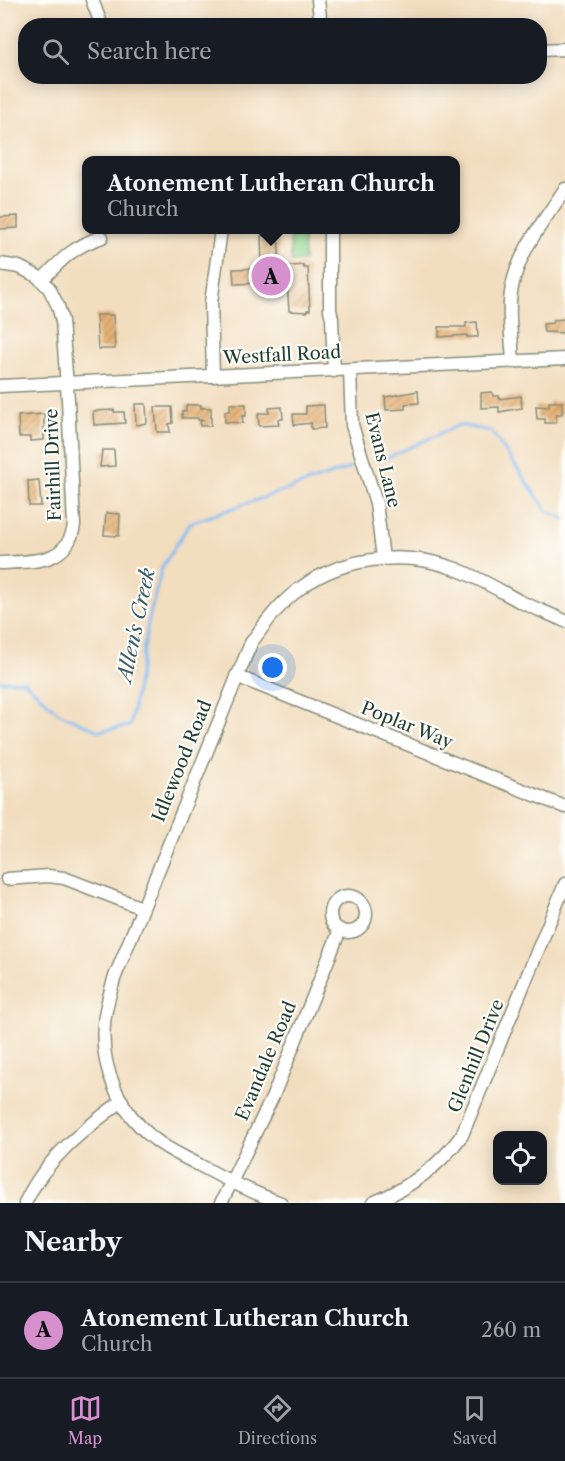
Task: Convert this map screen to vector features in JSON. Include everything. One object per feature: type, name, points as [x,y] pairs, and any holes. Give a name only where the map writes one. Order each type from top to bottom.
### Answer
[{"type":"street","points":[[92,0],[99,18]]},
{"type":"street","points":[[318,0],[320,18]]},
{"type":"street","points":[[547,50],[565,49]]},
{"type":"street","points":[[513,362],[510,304],[512,286],[522,256],[531,239],[565,189]]},
{"type":"street","points":[[213,376],[211,303],[220,234]]},
{"type":"street","points":[[330,234],[330,310],[334,370]]},
{"type":"street","points":[[42,280],[67,254],[102,237]]},
{"type":"street","points":[[0,264],[19,267],[42,280],[53,296],[60,314],[66,383]]},
{"type":"street","name":"Westfall Road","points":[[0,386],[565,360]]},
{"type":"street","name":"Evans Lane","points":[[350,370],[352,425],[376,503],[383,558]]},
{"type":"street","name":"Fairhill Drive","points":[[0,563],[48,558],[67,546],[73,535],[66,383]]},
{"type":"street","name":"Idlewood Road","points":[[232,1182],[160,1143],[141,1126],[122,1101],[106,1063],[104,1023],[114,979],[251,643],[269,617],[295,592],[323,575],[347,565],[383,558],[417,559],[450,567],[484,581],[520,602],[565,621]]},
{"type":"street","name":"Poplar Way","points":[[236,676],[565,807]]},
{"type":"street","points":[[2,882],[48,876],[64,878],[142,908]]},
{"type":"street","name":"Glenhill Drive","points":[[373,1203],[399,1191],[430,1170],[451,1150],[462,1135],[560,913],[565,884]]},
{"type":"street","name":"Evandale Road","points":[[221,1203],[273,1096],[340,930]]},
{"type":"street","points":[[25,1203],[44,1170],[70,1142],[122,1101]]},
{"type":"street","points":[[232,1182],[281,1203]]},
{"type":"green space","points":[[290,236],[303,236],[304,261],[291,262]]},
{"type":"building","points":[[18,216],[18,228],[0,229],[0,217]]},
{"type":"building","points":[[278,235],[280,267],[303,265],[304,268],[308,268],[310,310],[307,312],[289,311],[287,282],[280,282],[281,287],[263,287],[263,283],[234,284],[233,269],[262,268],[261,236]]},
{"type":"building","points":[[96,315],[113,315],[115,349],[98,349]]},
{"type":"building","points":[[565,319],[565,333],[544,332],[543,324]]},
{"type":"building","points":[[477,322],[478,337],[467,337],[467,335],[439,337],[439,327],[466,327],[466,323]]},
{"type":"building","points":[[418,391],[419,403],[405,404],[405,409],[386,410],[385,397]]},
{"type":"building","points":[[492,392],[493,396],[499,396],[499,399],[521,396],[522,408],[499,412],[499,407],[481,408],[481,393]]},
{"type":"building","points":[[549,402],[562,402],[562,414],[556,414],[556,423],[545,423],[545,419],[537,419],[536,406],[549,407]]},
{"type":"building","points":[[135,404],[146,404],[147,423],[136,425]]},
{"type":"building","points":[[230,404],[246,404],[246,416],[242,416],[243,423],[225,422],[225,411],[230,411]]},
{"type":"building","points":[[186,405],[211,408],[211,426],[200,426],[203,420],[198,420],[198,418],[182,418],[182,411],[186,411]]},
{"type":"building","points":[[324,405],[325,428],[311,429],[311,423],[294,425],[293,414],[306,414],[306,406]]},
{"type":"building","points":[[155,407],[172,407],[173,423],[169,424],[170,432],[157,432]]},
{"type":"building","points":[[282,407],[283,419],[278,419],[279,425],[259,426],[258,413],[269,413],[269,408]]},
{"type":"building","points":[[114,410],[114,412],[124,412],[125,423],[94,425],[93,411]]},
{"type":"building","points":[[44,414],[44,440],[30,441],[30,437],[19,437],[18,416]]},
{"type":"building","points":[[102,450],[114,450],[115,466],[100,467]]},
{"type":"building","points":[[39,480],[41,506],[29,506],[28,481]]},
{"type":"building","points":[[106,513],[120,514],[119,536],[104,535]]},
{"type":"waterway","name":"Allen's Creek","points":[[387,458],[459,425],[491,431],[547,511],[565,519]]},
{"type":"waterway","name":"Allen's Creek","points":[[0,681],[24,681],[59,713],[99,731],[130,726],[148,623],[162,567],[190,523],[350,468]]},
{"type":"place","name":"Atonement Lutheran Church","points":[[271,276]]}]
